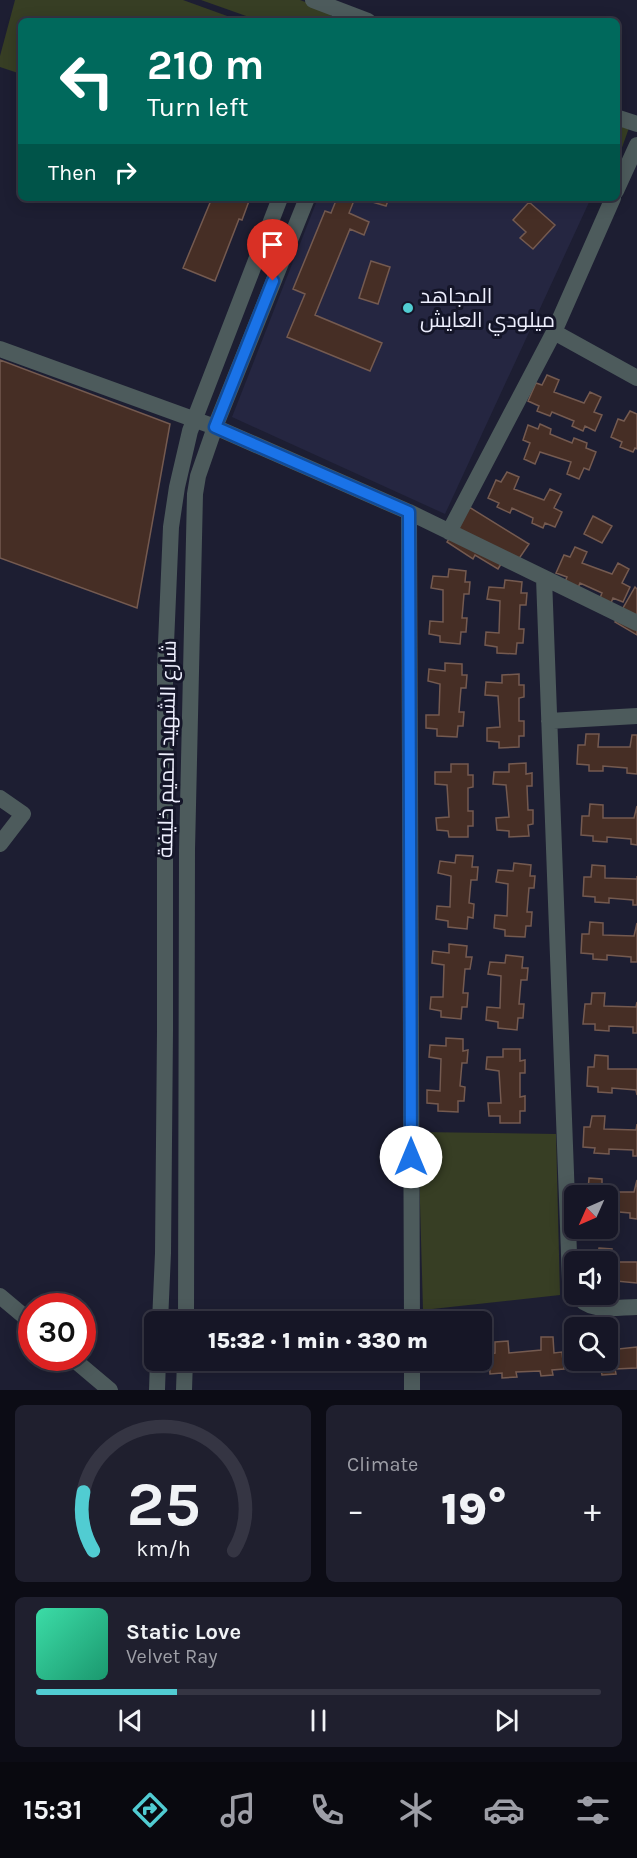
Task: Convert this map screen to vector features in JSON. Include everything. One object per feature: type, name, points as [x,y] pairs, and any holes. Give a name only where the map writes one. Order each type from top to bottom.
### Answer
[{"type":"street","points":[[313,0],[348,17]]},
{"type":"street","points":[[620,118],[637,124]]},
{"type":"street","points":[[620,182],[637,145]]},
{"type":"street","name":"شارع الشهيد احميم خليفة","points":[[160,1311],[165,1031],[165,667],[171,527],[183,455],[194,420],[279,201]]},
{"type":"street","name":"شارع الشهيد احميم خليفة","points":[[186,1311],[187,850],[195,494],[198,476],[215,427],[306,201]]},
{"type":"street","points":[[449,532],[554,332],[613,201]]},
{"type":"street","points":[[554,332],[637,378]]},
{"type":"street","points":[[0,349],[215,427],[409,512],[637,623]]},
{"type":"street","points":[[409,512],[412,1311]]},
{"type":"street","points":[[544,578],[569,1251]]},
{"type":"street","points":[[549,721],[637,716]]},
{"type":"street","points":[[0,798],[23,814],[0,844]]},
{"type":"street","points":[[0,1296],[18,1311]]},
{"type":"street","points":[[587,1305],[637,1307]]},
{"type":"street","points":[[87,1371],[110,1390]]},
{"type":"street","points":[[156,1390],[157,1371]]},
{"type":"street","points":[[184,1390],[185,1371]]},
{"type":"street","points":[[412,1371],[412,1390]]},
{"type":"shaded area","name":"المجاهد ميلودي العايش","points":[[317,201],[590,201],[445,514],[232,417]]},
{"type":"green space","points":[[15,0],[183,0],[233,18],[18,18],[18,73],[0,67],[0,56]]},
{"type":"green space","points":[[201,0],[300,0],[332,12],[330,18],[252,18]]},
{"type":"green space","points":[[620,121],[630,125],[620,153]]},
{"type":"green space","points":[[418,1132],[556,1134],[560,1295],[423,1310]]},
{"type":"building","points":[[211,201],[249,201],[242,220],[239,219],[215,281],[183,268]]},
{"type":"building","points":[[336,201],[354,201],[349,213],[369,222],[364,235],[350,229],[315,315],[382,343],[370,371],[287,337],[305,294],[293,289],[325,211],[331,213]]},
{"type":"building","points":[[369,201],[388,201],[386,206]]},
{"type":"building","points":[[529,202],[555,225],[533,249],[520,238],[526,232],[513,220]]},
{"type":"building","points":[[371,261],[390,267],[378,304],[359,298]]},
{"type":"building","points":[[0,360],[170,424],[137,608],[0,558]]},
{"type":"building","points":[[547,375],[559,380],[554,392],[584,403],[590,392],[601,397],[594,412],[602,415],[595,431],[585,426],[583,431],[572,426],[574,421],[552,412],[550,416],[537,411],[539,406],[528,401],[536,383],[542,385]]},
{"type":"building","points":[[630,411],[637,414],[637,449],[635,448],[633,452],[620,447],[622,442],[611,437],[618,419],[624,421]]},
{"type":"building","points":[[540,424],[551,429],[550,434],[572,443],[574,438],[587,443],[586,448],[596,452],[589,470],[584,468],[579,479],[567,474],[571,462],[540,452],[535,464],[524,459],[530,443],[523,440],[528,425],[538,429]]},
{"type":"building","points":[[507,472],[519,477],[514,489],[544,500],[550,489],[561,494],[554,508],[562,512],[555,527],[545,523],[543,528],[532,523],[533,518],[512,508],[510,513],[497,507],[499,503],[488,498],[496,480],[501,482]]},
{"type":"building","points":[[469,507],[529,544],[516,563],[506,556],[498,569],[475,555],[473,559],[447,542]]},
{"type":"building","points":[[593,516],[612,526],[602,543],[584,534]]},
{"type":"building","points":[[575,547],[587,552],[582,563],[612,574],[618,563],[629,569],[622,583],[630,587],[623,602],[613,598],[611,603],[600,598],[602,593],[580,583],[578,588],[565,582],[567,577],[556,573],[564,555],[570,557]]},
{"type":"building","points":[[449,569],[466,571],[465,582],[470,582],[469,594],[464,594],[462,618],[467,618],[466,632],[461,632],[460,644],[440,642],[440,636],[429,634],[430,621],[443,622],[443,590],[431,588],[433,576],[448,577]]},
{"type":"building","points":[[505,580],[522,582],[521,593],[527,593],[526,605],[520,605],[519,629],[524,629],[523,643],[517,643],[516,654],[497,653],[497,647],[485,645],[486,632],[499,633],[500,601],[487,599],[489,587],[504,588]]},
{"type":"building","points":[[635,587],[637,589],[637,635],[615,622]]},
{"type":"building","points":[[445,663],[462,664],[462,675],[467,675],[466,688],[461,688],[459,712],[464,712],[463,726],[458,726],[457,737],[437,736],[437,729],[426,728],[426,715],[439,715],[440,684],[428,681],[429,669],[445,671]]},
{"type":"building","points":[[519,674],[519,685],[524,685],[524,697],[519,698],[519,721],[524,721],[524,736],[519,736],[519,747],[499,748],[499,742],[487,741],[487,728],[500,727],[498,696],[485,695],[486,682],[502,683],[502,675]]},
{"type":"building","points":[[586,734],[599,734],[598,747],[630,747],[632,735],[637,735],[637,774],[627,773],[627,768],[603,766],[603,771],[589,771],[589,765],[577,764],[578,745],[585,745]]},
{"type":"building","points":[[526,763],[526,774],[532,773],[532,786],[527,786],[528,810],[533,810],[533,824],[528,825],[529,836],[509,837],[509,831],[497,830],[496,818],[509,817],[506,785],[493,784],[494,772],[509,772],[509,764]]},
{"type":"building","points":[[451,764],[468,764],[468,775],[473,775],[473,787],[468,788],[468,811],[473,811],[473,826],[468,826],[468,837],[449,837],[448,831],[437,830],[436,818],[449,817],[447,785],[435,784],[435,772],[451,772]]},
{"type":"building","points":[[590,804],[603,805],[603,818],[634,818],[637,806],[637,845],[631,844],[631,839],[607,837],[607,842],[593,841],[593,836],[581,835],[582,816],[589,816]]},
{"type":"building","points":[[456,855],[473,856],[472,867],[478,867],[477,880],[471,880],[469,903],[474,904],[473,918],[468,917],[467,929],[448,927],[448,921],[436,919],[437,906],[450,907],[451,876],[438,873],[440,861],[455,863]]},
{"type":"building","points":[[514,863],[531,865],[530,876],[535,876],[534,888],[529,888],[527,912],[532,912],[531,926],[526,926],[525,937],[505,936],[505,930],[494,928],[495,915],[507,916],[508,884],[496,882],[498,870],[513,871]]},
{"type":"building","points":[[592,865],[605,866],[605,878],[637,879],[637,905],[633,905],[633,900],[609,898],[609,903],[595,902],[595,897],[583,896],[584,877],[591,877]]},
{"type":"building","points":[[590,922],[603,923],[603,935],[634,936],[637,923],[637,962],[631,962],[631,957],[607,955],[607,960],[593,959],[593,954],[581,953],[582,934],[589,934]]},
{"type":"building","points":[[449,944],[467,946],[466,957],[472,957],[470,969],[465,969],[463,993],[468,993],[467,1007],[462,1007],[461,1019],[441,1017],[441,1011],[430,1009],[431,997],[443,997],[444,965],[432,963],[433,951],[449,953]]},
{"type":"building","points":[[506,955],[523,957],[522,968],[528,968],[527,980],[521,980],[519,1004],[524,1004],[523,1018],[518,1018],[517,1030],[498,1028],[498,1022],[486,1020],[487,1007],[500,1008],[501,976],[488,974],[490,962],[505,963]]},
{"type":"building","points":[[592,993],[605,993],[604,1006],[636,1007],[637,1002],[637,1033],[633,1033],[633,1027],[609,1026],[609,1031],[595,1030],[595,1024],[583,1024],[585,1004],[591,1004]]},
{"type":"building","points":[[446,1038],[463,1039],[463,1051],[468,1050],[467,1063],[462,1063],[460,1086],[465,1087],[464,1101],[458,1101],[458,1112],[438,1111],[438,1104],[427,1103],[427,1090],[440,1091],[441,1059],[429,1057],[430,1045],[446,1046]]},
{"type":"building","points":[[503,1049],[520,1049],[520,1061],[525,1060],[525,1073],[520,1073],[520,1097],[525,1096],[525,1111],[520,1111],[520,1123],[500,1123],[500,1116],[489,1116],[488,1103],[501,1103],[499,1071],[486,1069],[487,1057],[503,1057]]},
{"type":"building","points":[[595,1055],[608,1056],[608,1069],[637,1069],[637,1095],[636,1090],[612,1088],[612,1093],[598,1092],[598,1087],[587,1086],[588,1067],[594,1067]]},
{"type":"building","points":[[592,1116],[605,1116],[604,1129],[636,1130],[637,1124],[637,1156],[633,1156],[633,1150],[609,1149],[609,1154],[594,1153],[595,1148],[583,1147],[584,1127],[590,1127]]},
{"type":"building","points":[[589,1178],[602,1179],[602,1185],[588,1185]]},
{"type":"building","points":[[637,1180],[637,1219],[630,1218],[630,1213],[618,1212],[618,1192],[634,1192]]},
{"type":"building","points":[[599,1248],[612,1249],[612,1251],[598,1251]]},
{"type":"building","points":[[618,1262],[637,1262],[637,1283],[618,1281]]},
{"type":"building","points":[[541,1337],[553,1337],[554,1353],[562,1352],[564,1369],[552,1370],[553,1375],[541,1376],[540,1371],[516,1372],[517,1377],[502,1378],[502,1373],[490,1374],[495,1342],[508,1341],[509,1353],[541,1350]]},
{"type":"building","points":[[637,1347],[637,1368],[618,1369],[618,1349]]},
{"type":"building","points":[[601,1371],[615,1371],[616,1374],[602,1375]]},
{"type":"place","name":"المجاهد ميلودي العايش","points":[[408,308]]},
{"type":"route","points":[[273,281],[215,427],[409,512],[411,1157]]}]
